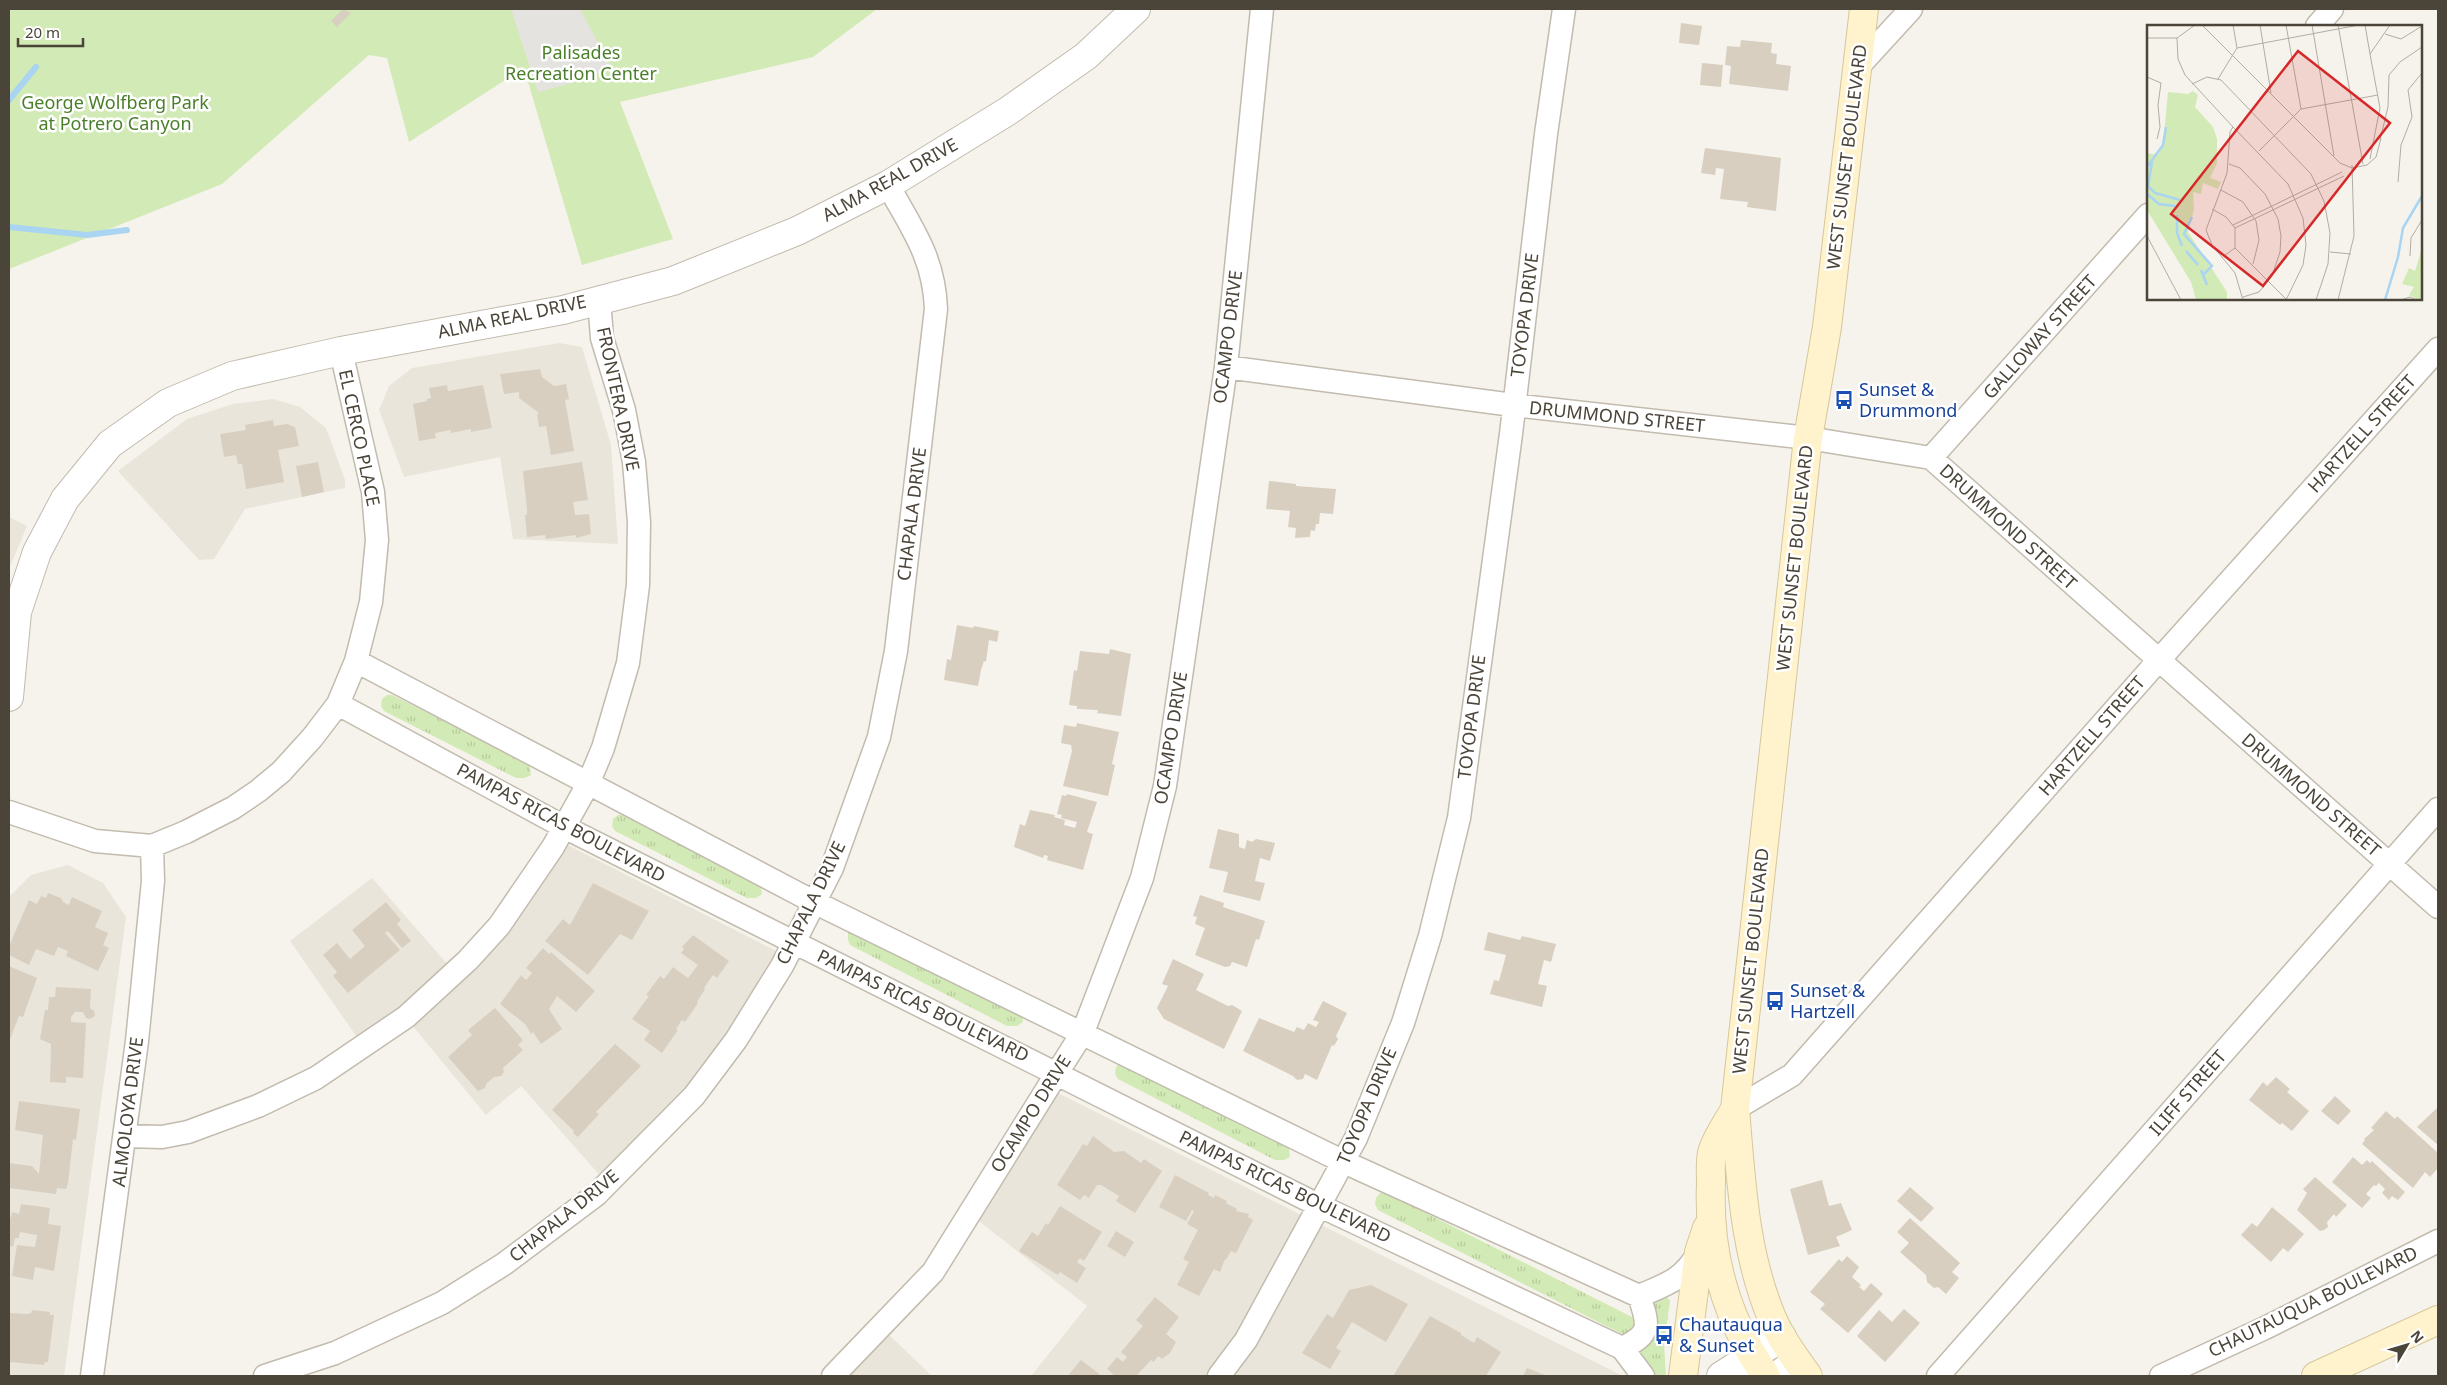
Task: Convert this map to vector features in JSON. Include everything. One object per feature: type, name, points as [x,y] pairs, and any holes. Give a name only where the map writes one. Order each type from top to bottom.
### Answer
[{"type":"main road","name":"WEST SUNSET BOULEVARD","points":[[1794,1371],[1755,1271],[1742,1194],[1735,1109],[1808,438],[1827,327],[1864,9]]},
{"type":"main road","name":"WEST SUNSET BOULEVARD","points":[[1735,1109],[1712,1152],[1710,1217],[1718,1266],[1727,1299],[1745,1344],[1760,1367]]},
{"type":"main road","points":[[1683,1376],[1699,1252],[1710,1217]]},
{"type":"main road","points":[[2316,1376],[2438,1320]]},
{"type":"street","name":"ALMA REAL DRIVE","points":[[9,697],[17,612],[37,552],[65,499],[110,444],[168,403],[232,376],[341,351],[563,310],[682,278],[798,231],[888,185],[1008,111],[1086,56],[1136,9]]},
{"type":"street","name":"OCAMPO DRIVE","points":[[833,1376],[933,1272],[1057,1073],[1082,1032],[1142,878],[1165,786],[1226,367],[1262,9]]},
{"type":"street","name":"TOYOPA DRIVE","points":[[1218,1376],[1246,1340],[1344,1162],[1403,1023],[1430,936],[1459,818],[1514,405],[1546,134],[1564,9]]},
{"type":"street","points":[[1857,68],[1911,9]]},
{"type":"street","points":[[2318,25],[2332,9]]},
{"type":"street","name":"CHAPALA DRIVE","points":[[265,1376],[335,1353],[442,1303],[504,1264],[596,1195],[694,1096],[736,1040],[794,942],[832,868],[879,737],[896,651],[936,309],[935,288],[926,254],[888,185]]},
{"type":"street","name":"GALLOWAY STREET","points":[[1931,458],[2147,216]]},
{"type":"street","name":"FRONTERA DRIVE","points":[[126,1136],[162,1137],[188,1132],[258,1106],[316,1078],[406,1017],[468,960],[500,926],[553,847],[588,784],[602,748],[628,663],[638,585],[639,522],[634,462],[624,410],[602,338],[599,299]]},
{"type":"street","name":"HARTZELL STREET","points":[[1735,1109],[1792,1075],[2158,661],[2438,349]]},
{"type":"street","name":"EL CERCO PLACE","points":[[9,812],[95,841],[152,846],[186,832],[233,808],[258,791],[281,772],[312,738],[338,704],[356,661],[371,602],[376,540],[374,492],[341,351]]},
{"type":"street","name":"DRUMMOND STREET","points":[[1226,367],[1514,405],[1808,438],[1931,458],[2438,907]]},
{"type":"street","points":[[356,661],[814,902],[1344,1162],[1639,1296],[1671,1283],[1682,1275],[1699,1252]]},
{"type":"street","name":"PAMPAS RICAS BOULEVARD","points":[[338,704],[564,827],[1320,1206],[1622,1348],[1643,1376]]},
{"type":"street","name":"ILIFF STREET","points":[[1938,1376],[2438,809]]},
{"type":"street","name":"ALMOLOYA DRIVE","points":[[92,1376],[126,1136],[153,881],[152,846]]},
{"type":"street","name":"CHAUTAUQUA BOULEVARD","points":[[2161,1376],[2265,1328],[2438,1240]]},
{"type":"street","points":[[1622,1348],[1639,1340],[1646,1331],[1647,1320],[1639,1296]]},
{"type":"street","points":[[1721,1376],[1760,1367],[1782,1337]]},
{"type":"shaded area","points":[[511,9],[580,9],[611,67],[586,79],[538,92]]},
{"type":"shaded area","points":[[559,343],[582,347],[611,445],[618,544],[513,539],[500,457],[404,477],[379,410],[389,386],[412,368]]},
{"type":"shaded area","points":[[273,399],[300,407],[326,428],[345,480],[345,488],[245,509],[214,559],[199,560],[118,471],[187,419],[233,404]]},
{"type":"shaded area","points":[[9,517],[27,526],[9,569]]},
{"type":"shaded area","points":[[560,841],[788,957],[728,1056],[604,1180],[521,1086],[486,1115],[403,1014],[361,1043],[290,941],[372,878],[456,974]]},
{"type":"shaded area","points":[[68,865],[103,883],[126,917],[64,1376],[9,1376],[9,897],[31,875]]},
{"type":"shaded area","points":[[1046,1087],[1623,1376],[1031,1376],[1087,1306],[971,1215]]},
{"type":"shaded area","points":[[882,1328],[932,1376],[828,1376]]},
{"type":"green space","points":[[9,9],[877,9],[813,57],[620,102],[673,239],[582,265],[524,68],[409,142],[387,58],[369,55],[222,184],[9,269]]},
{"type":"green space","points":[[387,695],[392,695],[526,762],[530,767],[531,775],[525,778],[516,778],[384,711],[381,706],[382,699]]},
{"type":"green space","points":[[623,814],[761,887],[762,894],[756,898],[747,898],[615,831],[612,826],[613,819]]},
{"type":"green space","points":[[853,929],[1022,1015],[1023,1022],[1017,1026],[1007,1026],[850,945],[848,933]]},
{"type":"green space","points":[[1120,1063],[1285,1144],[1289,1149],[1290,1157],[1284,1160],[1275,1160],[1118,1079],[1115,1074],[1116,1067]]},
{"type":"green space","points":[[1380,1193],[1386,1193],[1632,1317],[1636,1323],[1631,1334],[1622,1334],[1378,1210],[1375,1204],[1376,1198]]},
{"type":"green space","points":[[1663,1292],[1670,1301],[1664,1344],[1666,1376],[1654,1376],[1637,1355],[1649,1343],[1656,1329],[1657,1314],[1651,1298]]},
{"type":"building","points":[[343,9],[351,13],[337,27],[331,21]]},
{"type":"building","points":[[1681,23],[1702,26],[1699,45],[1679,43]]},
{"type":"building","points":[[1741,40],[1772,43],[1771,53],[1777,54],[1776,64],[1791,66],[1788,91],[1729,84],[1731,66],[1725,65],[1727,46],[1740,47]]},
{"type":"building","points":[[1702,63],[1723,65],[1721,87],[1700,85]]},
{"type":"building","points":[[1705,148],[1781,158],[1776,211],[1747,207],[1748,202],[1720,199],[1724,169],[1716,168],[1715,175],[1701,173]]},
{"type":"building","points":[[540,369],[542,377],[554,386],[566,384],[569,399],[565,400],[574,451],[551,455],[546,426],[539,427],[537,414],[539,413],[519,398],[519,392],[504,394],[500,374]]},
{"type":"building","points":[[447,385],[448,391],[483,385],[492,428],[471,432],[471,429],[451,433],[451,430],[435,433],[436,438],[419,441],[413,404],[427,401],[427,399],[431,398],[429,388]]},
{"type":"building","points":[[273,420],[274,426],[287,424],[295,427],[299,446],[278,450],[284,482],[246,489],[242,464],[238,464],[236,455],[224,457],[220,434],[246,430],[245,425]]},
{"type":"building","points":[[318,462],[324,492],[302,497],[296,466]]},
{"type":"building","points":[[582,462],[588,500],[573,502],[575,515],[589,514],[591,534],[576,538],[576,535],[546,539],[545,535],[527,537],[525,515],[527,515],[527,510],[523,471]]},
{"type":"building","points":[[1269,481],[1296,484],[1296,486],[1336,489],[1333,514],[1320,513],[1319,524],[1316,524],[1315,531],[1311,530],[1310,537],[1295,538],[1296,528],[1288,527],[1290,511],[1266,509]]},
{"type":"building","points":[[957,625],[999,631],[997,642],[989,640],[986,662],[984,661],[978,686],[944,680],[947,659],[951,660]]},
{"type":"building","points":[[1110,649],[1131,654],[1121,716],[1097,713],[1098,710],[1077,709],[1077,706],[1069,705],[1074,670],[1077,671],[1080,651],[1109,654]]},
{"type":"building","points":[[1077,723],[1119,732],[1112,764],[1115,765],[1108,796],[1063,786],[1072,751],[1071,745],[1061,743],[1064,725],[1076,727]]},
{"type":"building","points":[[1067,794],[1097,802],[1087,832],[1093,834],[1083,870],[1047,860],[1048,856],[1044,855],[1043,858],[1014,847],[1020,824],[1025,826],[1030,810],[1055,815],[1054,817],[1065,820],[1064,825],[1075,828],[1077,822],[1061,818],[1062,815],[1057,814],[1062,795],[1066,796]]},
{"type":"building","points":[[1218,829],[1239,834],[1239,847],[1245,849],[1247,840],[1252,842],[1256,839],[1275,843],[1270,861],[1260,858],[1255,881],[1265,883],[1260,901],[1223,892],[1228,872],[1209,868]]},
{"type":"building","points":[[593,883],[649,911],[632,940],[620,934],[588,975],[545,941],[563,919],[570,925]]},
{"type":"building","points":[[48,893],[61,898],[63,902],[69,905],[72,897],[102,911],[95,927],[108,933],[103,945],[109,948],[98,971],[66,956],[68,951],[58,947],[54,956],[36,949],[29,965],[9,955],[9,946],[29,900],[37,904],[41,896],[46,898]]},
{"type":"building","points":[[1200,895],[1224,903],[1223,907],[1265,921],[1259,940],[1256,939],[1247,967],[1232,962],[1230,966],[1225,967],[1195,955],[1205,928],[1195,924],[1197,917],[1193,916]]},
{"type":"building","points":[[386,902],[401,920],[397,924],[411,941],[402,948],[388,931],[385,933],[400,950],[348,993],[333,976],[337,972],[323,955],[337,943],[350,959],[365,946],[352,930]]},
{"type":"building","points":[[1488,932],[1520,940],[1522,936],[1556,944],[1551,962],[1544,960],[1538,984],[1547,986],[1542,1007],[1490,994],[1494,980],[1499,981],[1506,955],[1484,950]]},
{"type":"building","points":[[693,935],[729,961],[717,978],[713,975],[704,988],[698,1003],[685,1022],[682,1020],[676,1029],[678,1030],[662,1053],[644,1040],[650,1031],[632,1019],[649,996],[646,995],[660,976],[664,979],[673,967],[688,978],[698,965],[681,953],[684,949],[682,947]]},
{"type":"building","points":[[543,948],[549,954],[551,952],[595,991],[576,1012],[557,996],[549,1009],[562,1029],[541,1044],[533,1032],[531,1034],[525,1024],[500,1004],[521,975],[526,980],[532,973],[526,968]]},
{"type":"building","points":[[1173,959],[1204,974],[1196,990],[1242,1011],[1224,1049],[1164,1019],[1157,1008],[1168,986],[1162,984]]},
{"type":"building","points":[[9,966],[37,978],[23,1017],[19,1016],[9,1042]]},
{"type":"building","points":[[56,987],[91,989],[90,1008],[94,1011],[95,1016],[90,1019],[86,1018],[83,1012],[75,1012],[71,1017],[71,1022],[86,1023],[83,1078],[66,1077],[66,1083],[50,1082],[51,1044],[40,1039],[45,1010],[48,1010],[49,997],[55,997]]},
{"type":"building","points":[[1323,1001],[1347,1013],[1336,1036],[1338,1039],[1334,1046],[1332,1045],[1317,1080],[1305,1074],[1303,1079],[1297,1080],[1293,1076],[1243,1051],[1259,1018],[1294,1032],[1297,1027],[1304,1030],[1308,1023],[1316,1027],[1319,1022],[1313,1020]]},
{"type":"building","points":[[495,1008],[523,1040],[518,1045],[523,1050],[503,1068],[504,1072],[501,1076],[494,1077],[486,1084],[485,1088],[478,1091],[448,1057],[472,1035],[468,1030]]},
{"type":"building","points":[[615,1044],[641,1066],[596,1112],[599,1114],[578,1137],[552,1110]]},
{"type":"building","points":[[2276,1077],[2290,1089],[2287,1092],[2309,1111],[2292,1131],[2282,1123],[2280,1125],[2249,1100],[2263,1082],[2267,1086]]},
{"type":"building","points":[[2335,1096],[2351,1111],[2338,1125],[2321,1111]]},
{"type":"building","points":[[19,1101],[80,1109],[76,1140],[73,1139],[68,1183],[66,1189],[57,1188],[56,1194],[9,1188],[9,1163],[32,1166],[39,1174],[43,1135],[15,1130]]},
{"type":"building","points":[[2438,1109],[2438,1145],[2417,1127]]},
{"type":"building","points":[[2386,1111],[2395,1119],[2397,1116],[2438,1153],[2438,1168],[2430,1177],[2425,1172],[2413,1188],[2362,1144],[2364,1139],[2374,1130],[2371,1128]]},
{"type":"building","points":[[1093,1136],[1114,1152],[1124,1151],[1141,1163],[1144,1159],[1162,1171],[1135,1213],[1116,1201],[1119,1196],[1101,1185],[1097,1185],[1089,1198],[1084,1195],[1080,1200],[1057,1185],[1083,1144],[1087,1146]]},
{"type":"building","points":[[2353,1157],[2362,1165],[2367,1160],[2370,1163],[2372,1161],[2405,1192],[2398,1200],[2392,1196],[2389,1200],[2382,1193],[2385,1189],[2379,1183],[2376,1186],[2374,1185],[2366,1194],[2371,1198],[2362,1208],[2332,1182]]},
{"type":"building","points":[[1175,1175],[1209,1193],[1208,1195],[1214,1198],[1215,1195],[1227,1201],[1226,1203],[1237,1209],[1236,1211],[1249,1214],[1248,1217],[1253,1220],[1236,1253],[1231,1251],[1225,1259],[1220,1272],[1214,1269],[1199,1296],[1177,1285],[1189,1262],[1183,1259],[1198,1230],[1187,1224],[1194,1211],[1192,1210],[1186,1221],[1159,1207]]},
{"type":"building","points":[[2315,1177],[2347,1205],[2336,1217],[2334,1214],[2327,1222],[2328,1227],[2320,1231],[2297,1210],[2307,1193],[2303,1189]]},
{"type":"building","points":[[1822,1180],[1829,1206],[1841,1203],[1852,1230],[1836,1237],[1840,1246],[1808,1255],[1790,1189]]},
{"type":"building","points":[[1910,1187],[1934,1208],[1921,1222],[1897,1201]]},
{"type":"building","points":[[21,1204],[50,1208],[48,1224],[61,1226],[54,1271],[35,1267],[33,1280],[12,1276],[17,1245],[35,1247],[37,1235],[20,1232],[19,1238],[15,1238],[13,1247],[9,1246],[9,1217],[11,1217],[12,1212],[19,1214]]},
{"type":"building","points":[[1060,1206],[1102,1232],[1084,1261],[1080,1258],[1077,1262],[1086,1268],[1077,1283],[1060,1272],[1058,1275],[1019,1251],[1032,1232],[1038,1236],[1046,1223],[1048,1225]]},
{"type":"building","points":[[2272,1207],[2304,1234],[2288,1252],[2283,1248],[2271,1262],[2241,1235],[2252,1223],[2257,1227]]},
{"type":"building","points":[[1910,1218],[1960,1263],[1952,1272],[1959,1278],[1946,1294],[1938,1287],[1934,1288],[1927,1282],[1926,1275],[1900,1252],[1909,1243],[1897,1232]]},
{"type":"building","points":[[1116,1231],[1134,1242],[1125,1257],[1107,1246]]},
{"type":"building","points":[[1847,1256],[1859,1267],[1852,1277],[1861,1285],[1859,1287],[1864,1291],[1871,1283],[1883,1294],[1848,1333],[1820,1309],[1825,1304],[1810,1292],[1839,1259],[1842,1262]]},
{"type":"building","points":[[1371,1285],[1408,1304],[1386,1342],[1352,1322],[1336,1348],[1341,1351],[1330,1369],[1302,1353],[1327,1314],[1333,1318],[1349,1290]]},
{"type":"building","points":[[1155,1297],[1179,1317],[1166,1334],[1176,1342],[1170,1353],[1162,1359],[1158,1356],[1154,1362],[1151,1360],[1136,1376],[1115,1376],[1107,1369],[1117,1357],[1123,1362],[1127,1357],[1121,1352],[1143,1326],[1136,1320]]},
{"type":"building","points":[[1904,1309],[1920,1323],[1885,1362],[1857,1336],[1879,1310],[1892,1322]]},
{"type":"building","points":[[32,1310],[50,1312],[50,1315],[54,1315],[48,1362],[45,1362],[44,1365],[9,1362],[9,1313],[28,1314]]},
{"type":"building","points":[[1430,1316],[1461,1333],[1461,1335],[1474,1343],[1477,1337],[1501,1352],[1486,1376],[1393,1376]]},
{"type":"building","points":[[1081,1360],[1102,1376],[1072,1376],[1069,1374]]},
{"type":"building","points":[[1527,1368],[1548,1376],[1523,1376]]},
{"type":"waterway","points":[[9,100],[36,67]]},
{"type":"waterway","points":[[9,227],[87,235],[127,230]]},
{"type":"place","name":"Sunset & Drummond","points":[[1844,400]]},
{"type":"place","name":"Sunset & Hartzell","points":[[1775,1001]]},
{"type":"place","name":"Chautauqua & Sunset","points":[[1664,1335]]},
{"type":"park label","name":"Palisades Recreation Center","points":[[581,63]]},
{"type":"park label","name":"George Wolfberg Park at Potrero Canyon","points":[[115,113]]}]
